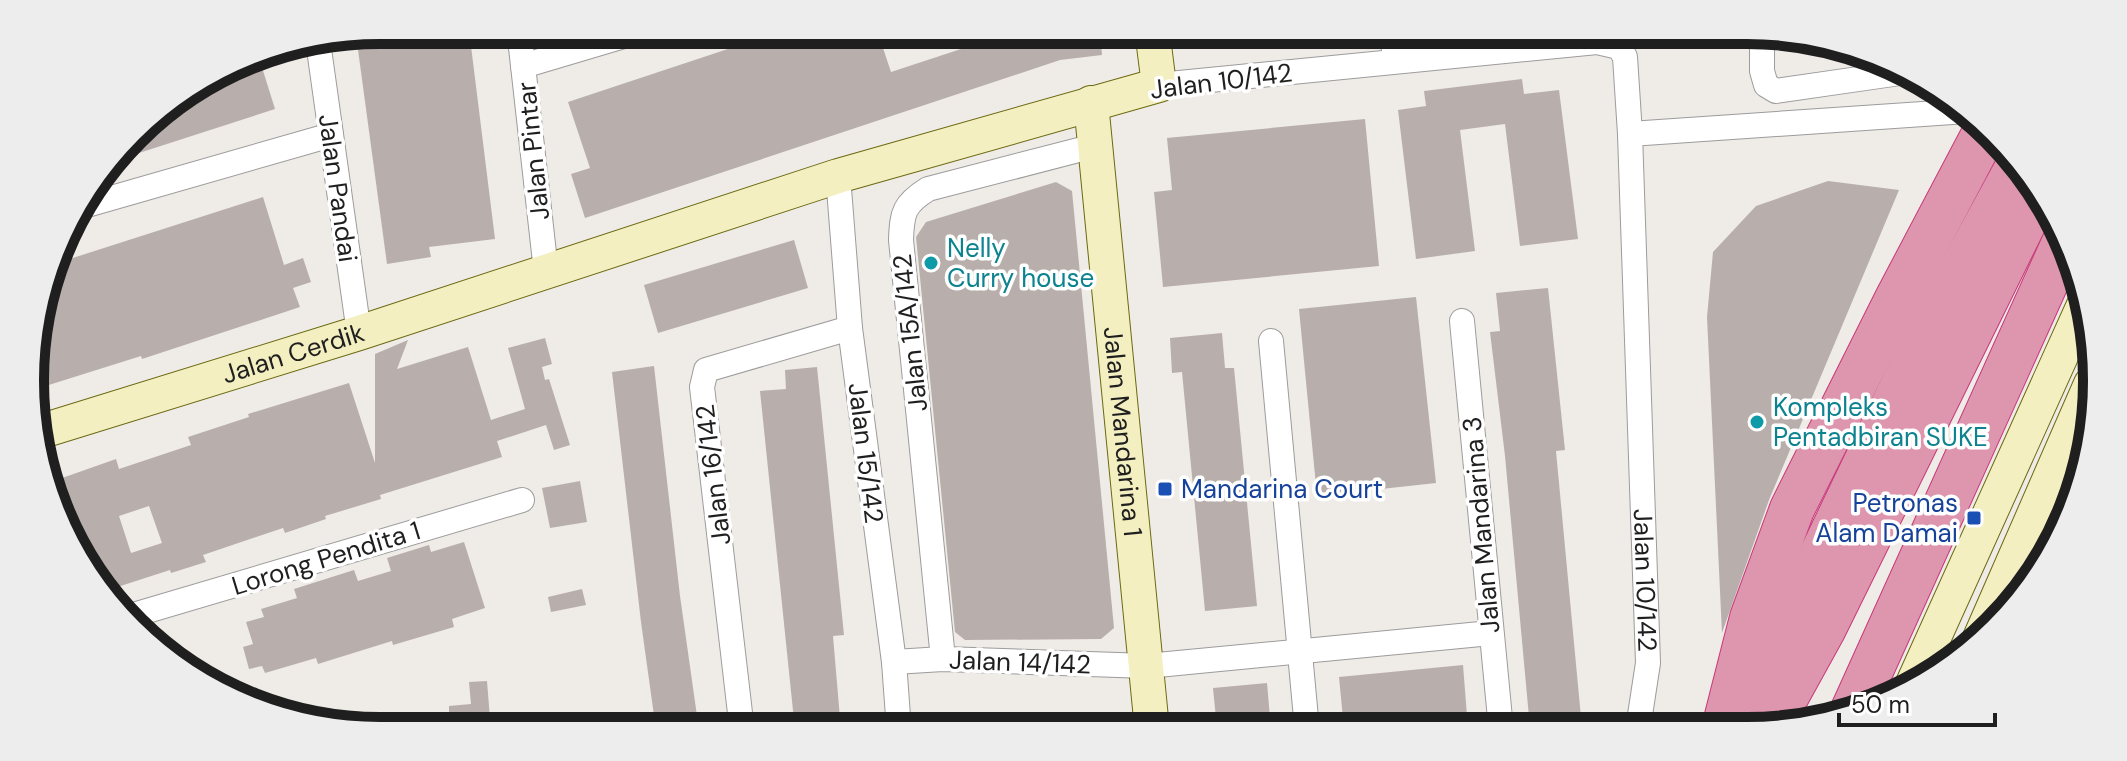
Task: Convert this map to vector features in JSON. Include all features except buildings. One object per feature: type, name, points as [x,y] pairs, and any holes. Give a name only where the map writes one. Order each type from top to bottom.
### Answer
[{"type":"highway","points":[[1727,717],[1752,618],[1792,509],[1981,140]]},
{"type":"highway","points":[[1737,717],[1800,601],[1934,320],[2013,176]]},
{"type":"highway","points":[[1776,715],[1823,630],[2033,204]]},
{"type":"highway","points":[[1859,698],[2058,255]]},
{"type":"street","name":"Jalan Pintar","points":[[521,44],[546,271]]},
{"type":"street","points":[[523,66],[597,44]]},
{"type":"street","points":[[1154,44],[1159,85]]},
{"type":"street","points":[[1393,44],[1395,61]]},
{"type":"street","name":"Jalan 10/142","points":[[546,271],[838,176],[1159,85],[1576,44]]},
{"type":"street","name":"Jalan 10/142","points":[[1612,44],[1619,47],[1625,57],[1630,134],[1648,663],[1639,717]]},
{"type":"street","points":[[1762,45],[1762,71],[1766,85],[1776,91],[1886,75]]},
{"type":"street","name":"Jalan Pandai","points":[[319,49],[359,333]]},
{"type":"street","name":"Jalan Mandarina 1","points":[[1091,103],[1151,717]]},
{"type":"street","points":[[1630,134],[1949,112]]},
{"type":"street","points":[[95,203],[331,135]]},
{"type":"street","name":"Jalan 15A/142","points":[[943,659],[901,240],[902,217],[911,200],[928,189],[1094,146]]},
{"type":"street","name":"Jalan 15/142","points":[[838,176],[850,328],[894,662],[898,717]]},
{"type":"street","name":"Jalan Cerdik","points":[[48,429],[359,333],[546,271]]},
{"type":"street","points":[[1920,669],[2078,319]]},
{"type":"street","name":"Jalan Mandarina 3","points":[[1462,321],[1500,717]]},
{"type":"street","name":"Jalan 16/142","points":[[740,717],[702,387],[706,370],[850,328]]},
{"type":"street","points":[[1271,341],[1306,717]]},
{"type":"street","points":[[1993,608],[2082,405]]},
{"type":"street","name":"Lorong Pendita 1","points":[[139,613],[522,500]]},
{"type":"street","points":[[1147,666],[1491,633]]},
{"type":"street","name":"Jalan 14/142","points":[[894,662],[943,659],[1147,666]]},
{"type":"place","name":"Nelly Curry house","points":[[931,263]]},
{"type":"place","name":"Kompleks Pentadbiran SUKE","points":[[1757,422]]},
{"type":"place","name":"Mandarina Court","points":[[1165,489]]},
{"type":"place","name":"Petronas Alam Damai","points":[[1974,518]]}]
